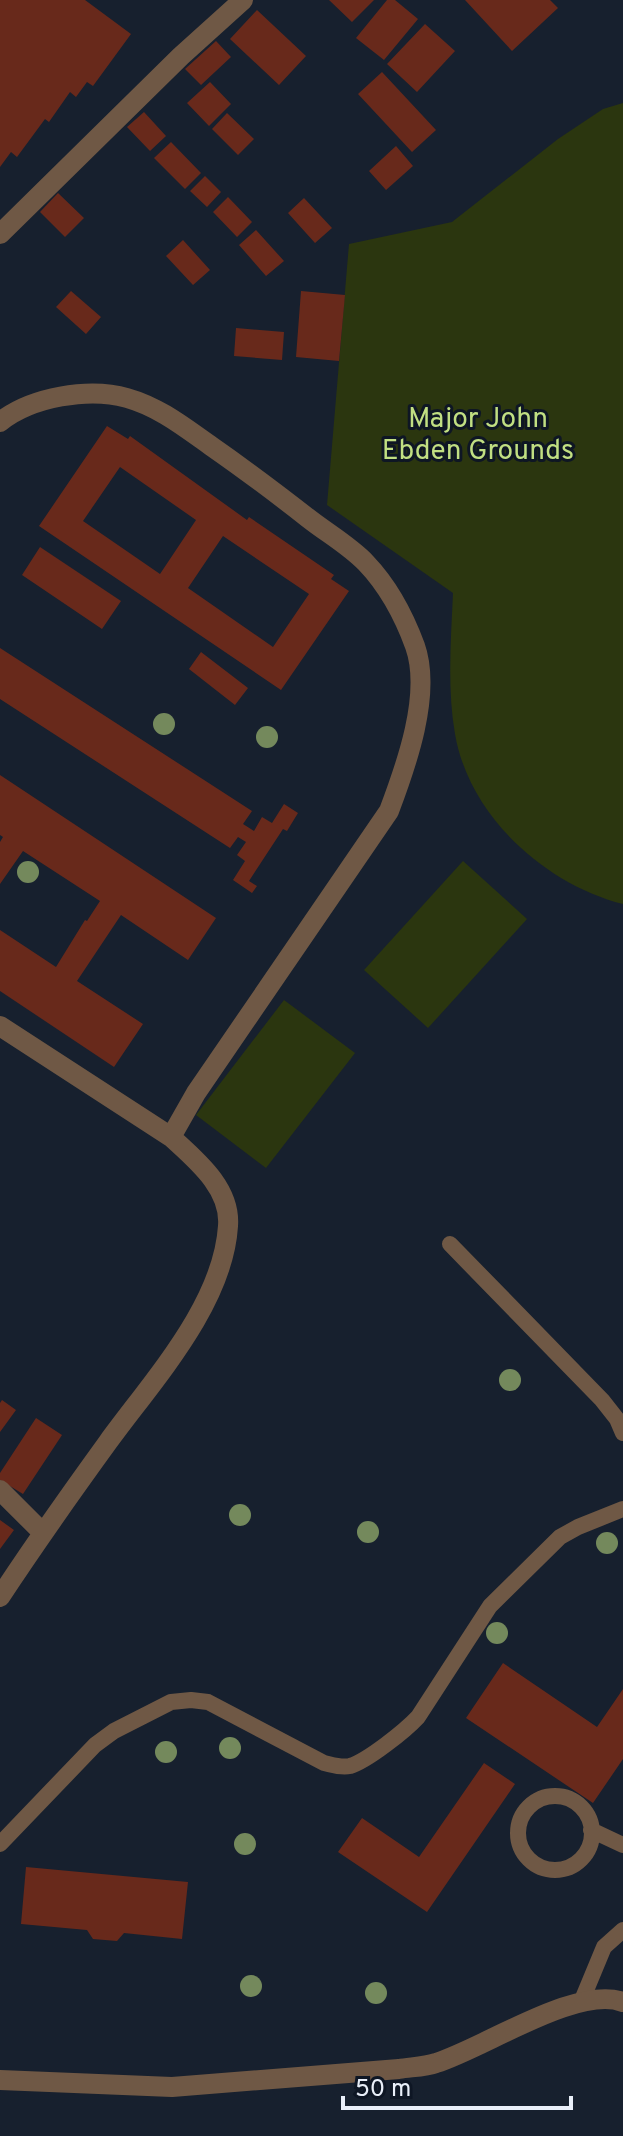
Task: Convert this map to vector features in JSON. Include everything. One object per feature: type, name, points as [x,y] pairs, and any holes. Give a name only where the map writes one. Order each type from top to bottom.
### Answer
[{"type":"street","points":[[0,234],[181,56],[243,0]]},
{"type":"street","points":[[0,422],[8,415],[40,401],[75,394],[124,397],[160,410],[263,483],[365,562],[391,594],[416,649],[420,679],[417,714],[402,776],[389,811],[196,1093],[171,1137]]},
{"type":"street","points":[[0,1026],[171,1137],[209,1172],[223,1198],[229,1224],[217,1278],[192,1327],[42,1532],[0,1597]]},
{"type":"street","points":[[0,1490],[42,1532]]},
{"type":"street","points":[[0,2080],[172,2087],[399,2069],[435,2063],[582,2000],[611,1997],[623,2002]]},
{"type":"lane","points":[[450,1244],[602,1400],[617,1419],[623,1433]]},
{"type":"lane","points":[[0,1844],[95,1745],[114,1731],[171,1702],[208,1702],[324,1763],[340,1767],[353,1765],[406,1730],[418,1717],[490,1606],[560,1537],[623,1509]]},
{"type":"lane","points":[[591,1830],[585,1853],[567,1868],[544,1868],[525,1855],[519,1844],[518,1833],[525,1810],[535,1802],[559,1796],[582,1807],[591,1830],[623,1845]]},
{"type":"lane","points":[[582,2000],[604,1947],[623,1930]]},
{"type":"green space","name":"Major John Ebden Grounds","points":[[623,103],[623,904],[566,881],[539,863],[494,819],[476,792],[463,764],[455,734],[450,681],[453,593],[327,505],[349,244],[452,222],[558,139],[603,109]]},
{"type":"green space","points":[[463,861],[527,919],[428,1028],[364,970]]},
{"type":"green space","points":[[284,1000],[355,1053],[266,1168],[196,1115]]},
{"type":"building","points":[[0,0],[85,0],[131,34],[93,86],[87,82],[76,97],[70,92],[49,122],[45,119],[17,157],[11,152],[0,167]]},
{"type":"building","points":[[329,0],[374,0],[352,22]]},
{"type":"building","points":[[387,0],[395,0],[418,19],[384,60],[356,38]]},
{"type":"building","points":[[465,0],[550,0],[558,8],[512,51]]},
{"type":"building","points":[[257,10],[306,56],[279,85],[230,39]]},
{"type":"building","points":[[425,24],[455,51],[417,92],[387,64]]},
{"type":"building","points":[[216,41],[231,57],[201,85],[185,69]]},
{"type":"building","points":[[382,72],[436,130],[412,152],[358,94]]},
{"type":"building","points":[[210,82],[231,104],[209,126],[187,103]]},
{"type":"building","points":[[144,112],[166,136],[150,151],[127,127]]},
{"type":"building","points":[[227,113],[254,139],[238,155],[212,129]]},
{"type":"building","points":[[171,142],[201,173],[185,189],[154,158]]},
{"type":"building","points":[[396,146],[413,166],[386,190],[369,171]]},
{"type":"building","points":[[205,176],[221,192],[207,207],[190,191]]},
{"type":"building","points":[[58,193],[84,218],[65,237],[40,212]]},
{"type":"building","points":[[228,197],[252,222],[237,237],[213,212]]},
{"type":"building","points":[[304,198],[332,228],[315,243],[288,213]]},
{"type":"building","points":[[256,230],[284,261],[266,276],[239,245]]},
{"type":"building","points":[[183,240],[210,270],[193,285],[166,256]]},
{"type":"building","points":[[71,291],[101,317],[86,334],[56,307]]},
{"type":"building","points":[[301,291],[345,295],[339,361],[296,357]]},
{"type":"building","points":[[236,328],[284,332],[282,360],[234,356]]},
{"type":"building","points":[[107,426],[128,439],[130,436],[247,520],[249,517],[334,575],[331,579],[349,591],[281,690],[39,526]],"holes":[[[120,467],[196,520],[160,574],[83,521]],[[223,536],[309,594],[273,647],[188,588]]]},
{"type":"building","points":[[40,547],[121,601],[102,629],[22,575]]},
{"type":"building","points":[[0,648],[252,811],[243,824],[254,831],[262,817],[272,823],[284,804],[298,813],[287,831],[283,829],[249,881],[257,886],[252,893],[233,880],[245,861],[237,855],[246,842],[238,837],[230,848],[0,699]]},
{"type":"building","points":[[201,652],[248,688],[235,705],[189,669]]},
{"type":"building","points":[[0,775],[216,918],[188,960],[121,915],[77,981],[143,1024],[114,1067],[0,991],[0,930],[56,967],[100,901],[23,851],[0,884],[0,842],[3,837],[0,835]]},
{"type":"building","points":[[2,1400],[16,1410],[0,1432],[0,1403]]},
{"type":"building","points":[[36,1418],[62,1435],[23,1494],[0,1480],[0,1473]]},
{"type":"building","points":[[0,1520],[14,1530],[0,1549]]},
{"type":"building","points":[[503,1663],[597,1727],[623,1689],[623,1759],[593,1803],[466,1718]]},
{"type":"building","points":[[484,1763],[515,1784],[427,1912],[338,1852],[362,1818],[419,1857]]},
{"type":"building","points":[[26,1867],[188,1882],[182,1939],[124,1933],[117,1941],[93,1939],[87,1930],[21,1924]]}]
